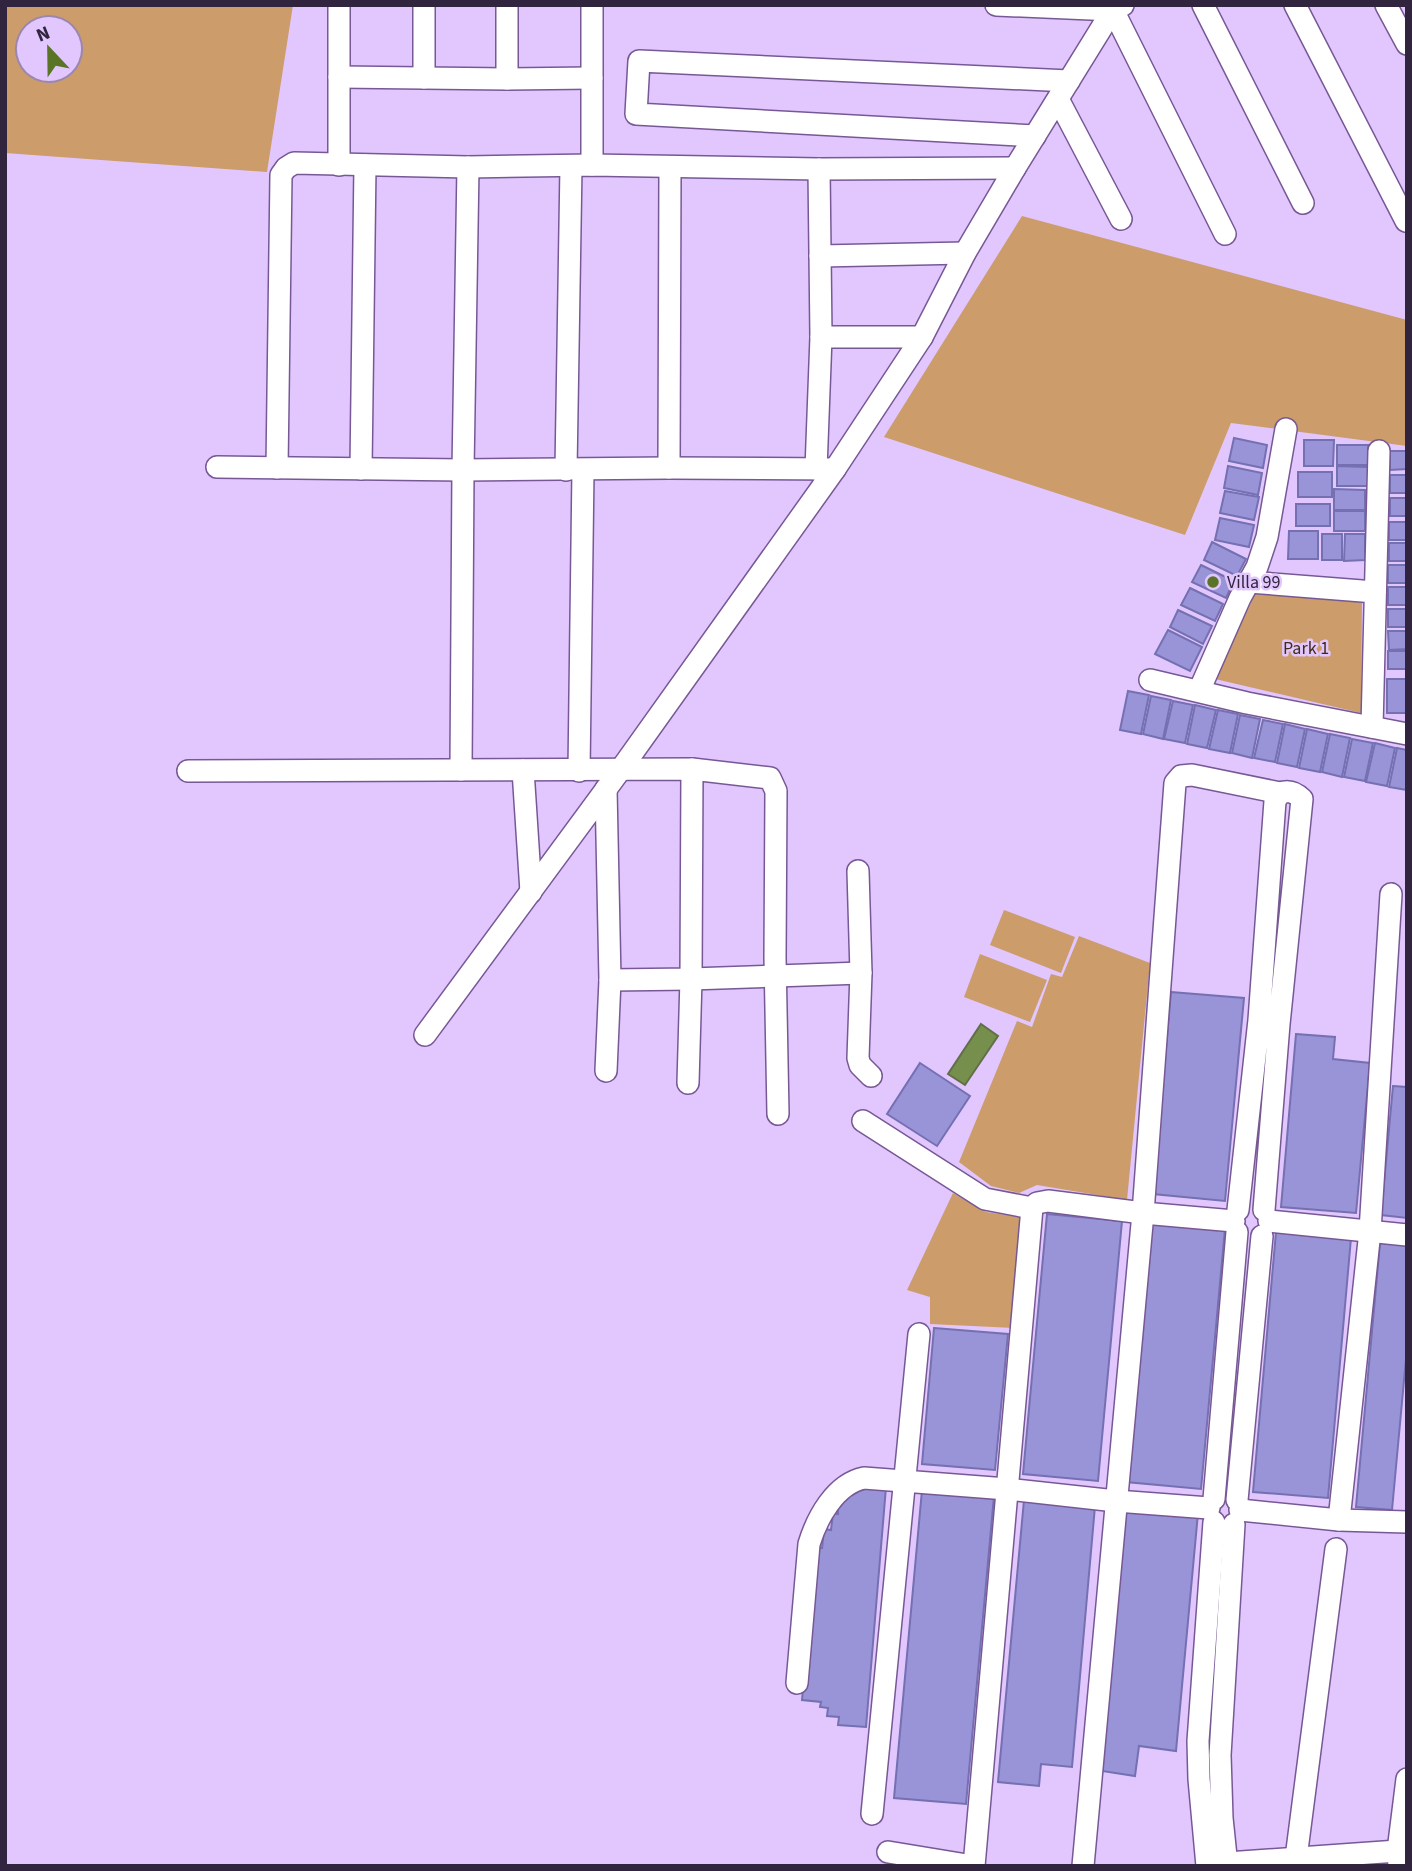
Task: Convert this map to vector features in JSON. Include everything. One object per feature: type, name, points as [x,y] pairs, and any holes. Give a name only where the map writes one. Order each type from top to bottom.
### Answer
[{"type":"street","points":[[339,5],[340,165]]},
{"type":"street","points":[[424,5],[424,78]]},
{"type":"street","points":[[507,79],[508,5]]},
{"type":"street","points":[[592,5],[592,165]]},
{"type":"street","points":[[996,5],[1118,8]]},
{"type":"street","points":[[1203,5],[1303,203]]},
{"type":"street","points":[[1295,5],[1406,220]]},
{"type":"street","points":[[1386,5],[1407,44]]},
{"type":"street","points":[[425,1035],[621,769],[825,469],[922,337],[965,253],[1014,168],[1118,8]]},
{"type":"street","points":[[1118,8],[1225,234]]},
{"type":"street","points":[[1035,136],[636,114],[639,61],[1063,90]]},
{"type":"street","points":[[339,77],[592,78]]},
{"type":"street","points":[[1063,90],[1121,219]]},
{"type":"street","points":[[277,468],[281,175],[294,163],[468,167],[592,165],[819,169],[1014,168]]},
{"type":"street","points":[[361,469],[365,165]]},
{"type":"street","points":[[571,166],[579,771]]},
{"type":"street","points":[[461,770],[468,167]]},
{"type":"street","points":[[669,468],[670,167]]},
{"type":"street","points":[[819,169],[825,469]]},
{"type":"street","points":[[820,256],[965,253]]},
{"type":"street","points":[[821,337],[922,337]]},
{"type":"street","points":[[1199,691],[1257,568],[1270,523],[1286,429]]},
{"type":"street","points":[[1372,727],[1379,451]]},
{"type":"street","points":[[217,467],[463,470],[825,469]]},
{"type":"street","points":[[1249,582],[1376,592]]},
{"type":"street","points":[[1150,680],[1247,703],[1407,734]]},
{"type":"street","points":[[688,1083],[692,769]]},
{"type":"street","points":[[188,771],[692,769],[770,778],[776,791],[775,975],[778,1114]]},
{"type":"street","points":[[523,770],[531,892]]},
{"type":"street","points":[[1083,1866],[1143,1213],[1175,783],[1181,776],[1192,775],[1280,793],[1286,791],[1297,794],[1302,799],[1236,1221],[1224,1510],[1220,1865]]},
{"type":"street","points":[[606,789],[610,980],[606,1072]]},
{"type":"street","points":[[858,871],[861,973],[858,1059],[871,1076]]},
{"type":"street","points":[[1339,1520],[1370,1231],[1391,894]]},
{"type":"street","points":[[610,980],[861,973]]},
{"type":"street","points":[[1220,1865],[1198,1774],[1198,1741],[1224,1510],[1265,1222],[1269,1022]]},
{"type":"street","points":[[863,1121],[985,1199],[1032,1208]]},
{"type":"street","points":[[888,1852],[973,1866],[1032,1208],[1038,1203],[1048,1201],[1236,1221]]},
{"type":"street","points":[[1236,1221],[1248,1205],[1254,1205],[1265,1222]]},
{"type":"street","points":[[1236,1221],[1245,1239],[1251,1240],[1265,1222]]},
{"type":"street","points":[[1265,1222],[1407,1235]]},
{"type":"street","points":[[872,1814],[919,1334]]},
{"type":"street","points":[[797,1683],[809,1544],[816,1525],[838,1491],[847,1484],[864,1478],[1339,1520],[1407,1522]]},
{"type":"street","points":[[1296,1862],[1336,1549]]},
{"type":"street","points":[[1198,1774],[1220,1773]]},
{"type":"street","points":[[1220,1865],[1398,1858],[1407,1779]]},
{"type":"green space","points":[[5,5],[293,5],[267,172],[5,153]]},
{"type":"green space","points":[[1022,216],[1407,320],[1407,446],[1231,423],[1185,535],[884,437]]},
{"type":"green space","name":"Park 1","points":[[1255,594],[1362,601],[1361,713],[1215,679]]},
{"type":"green space","points":[[1004,910],[1075,937],[1061,973],[990,945]]},
{"type":"green space","points":[[1079,936],[1150,963],[1127,1200],[1037,1185],[1019,1193],[991,1186],[959,1162],[1017,1021],[1032,1027],[1051,974],[1062,977]]},
{"type":"green space","points":[[980,954],[1047,980],[1030,1022],[964,997]]},
{"type":"green space","points":[[953,1193],[986,1212],[1020,1217],[1014,1328],[930,1324],[930,1297],[907,1290]]},
{"type":"shaded area","points":[[981,1024],[998,1036],[965,1085],[948,1074]]},
{"type":"building","points":[[1234,438],[1267,445],[1263,468],[1229,461]]},
{"type":"building","points":[[1304,440],[1334,440],[1333,466],[1304,466]]},
{"type":"building","points":[[1337,445],[1368,445],[1368,465],[1337,465]]},
{"type":"building","points":[[1390,451],[1407,451],[1407,469],[1390,470]]},
{"type":"building","points":[[1228,466],[1262,473],[1258,495],[1224,488]]},
{"type":"building","points":[[1337,466],[1368,467],[1368,486],[1337,486]]},
{"type":"building","points":[[1298,472],[1332,472],[1332,497],[1298,497]]},
{"type":"building","points":[[1390,475],[1407,475],[1407,493],[1390,493]]},
{"type":"building","points":[[1334,489],[1365,490],[1365,510],[1334,510]]},
{"type":"building","points":[[1225,491],[1259,497],[1254,520],[1220,513]]},
{"type":"building","points":[[1390,498],[1407,498],[1407,516],[1390,516]]},
{"type":"building","points":[[1296,504],[1330,504],[1330,526],[1296,526]]},
{"type":"building","points":[[1334,511],[1365,511],[1365,531],[1334,531]]},
{"type":"building","points":[[1220,518],[1254,525],[1249,547],[1215,540]]},
{"type":"building","points":[[1389,522],[1407,522],[1407,540],[1389,540]]},
{"type":"building","points":[[1289,531],[1318,531],[1318,559],[1288,559]]},
{"type":"building","points":[[1322,534],[1342,534],[1342,560],[1322,560]]},
{"type":"building","points":[[1345,534],[1365,534],[1365,560],[1344,561]]},
{"type":"building","points":[[1212,542],[1246,559],[1237,576],[1204,560]]},
{"type":"building","points":[[1389,543],[1407,543],[1407,561],[1389,561]]},
{"type":"building","name":"Villa 99","points":[[1201,565],[1234,581],[1226,598],[1192,582]]},
{"type":"building","points":[[1388,565],[1407,565],[1407,583],[1388,583]]},
{"type":"building","points":[[1388,587],[1407,587],[1407,605],[1388,605]]},
{"type":"building","points":[[1190,588],[1223,604],[1215,621],[1181,605]]},
{"type":"building","points":[[1388,609],[1407,609],[1407,627],[1388,627]]},
{"type":"building","points":[[1178,610],[1212,626],[1203,644],[1170,627]]},
{"type":"building","points":[[1168,630],[1202,647],[1190,671],[1155,654]]},
{"type":"building","points":[[1388,631],[1407,631],[1407,649],[1389,650]]},
{"type":"building","points":[[1388,651],[1407,651],[1407,669],[1388,669]]},
{"type":"building","points":[[1387,679],[1407,679],[1407,713],[1387,713]]},
{"type":"building","points":[[1128,691],[1149,695],[1141,734],[1120,730]]},
{"type":"building","points":[[1151,696],[1171,700],[1163,739],[1143,734]]},
{"type":"building","points":[[1173,701],[1193,705],[1185,743],[1164,739]]},
{"type":"building","points":[[1195,705],[1216,710],[1207,748],[1187,744]]},
{"type":"building","points":[[1218,710],[1238,714],[1230,753],[1209,749]]},
{"type":"building","points":[[1240,715],[1260,719],[1252,758],[1232,753]]},
{"type":"building","points":[[1263,720],[1283,724],[1275,762],[1254,758]]},
{"type":"building","points":[[1285,724],[1305,729],[1297,767],[1277,763]]},
{"type":"building","points":[[1307,729],[1328,734],[1320,772],[1299,768]]},
{"type":"building","points":[[1330,734],[1350,738],[1342,777],[1322,772]]},
{"type":"building","points":[[1352,739],[1373,743],[1365,781],[1344,777]]},
{"type":"building","points":[[1375,743],[1395,748],[1387,786],[1366,782]]},
{"type":"building","points":[[1397,748],[1407,750],[1407,790],[1389,787]]},
{"type":"building","points":[[1171,992],[1244,998],[1225,1201],[1153,1194]]},
{"type":"building","points":[[1296,1034],[1335,1037],[1333,1059],[1370,1063],[1356,1213],[1281,1207]]},
{"type":"building","points":[[920,1063],[970,1096],[937,1146],[887,1114]]},
{"type":"building","points":[[1393,1086],[1407,1087],[1407,1218],[1381,1215]]},
{"type":"building","points":[[1047,1214],[1122,1221],[1098,1481],[1023,1474]]},
{"type":"building","points":[[1150,1223],[1225,1229],[1201,1489],[1126,1482]]},
{"type":"building","points":[[1276,1232],[1351,1238],[1328,1498],[1253,1492]]},
{"type":"building","points":[[1380,1243],[1407,1245],[1407,1348],[1392,1510],[1356,1507]]},
{"type":"building","points":[[934,1328],[1008,1334],[995,1470],[922,1464]]},
{"type":"building","points":[[853,1485],[886,1487],[866,1727],[838,1725],[839,1717],[827,1716],[828,1708],[820,1707],[821,1702],[802,1700],[815,1548],[822,1548],[824,1529],[831,1530],[833,1513],[838,1514],[838,1505]]},
{"type":"building","points":[[922,1490],[994,1496],[966,1804],[894,1798]]},
{"type":"building","points":[[1024,1500],[1095,1506],[1072,1767],[1041,1764],[1039,1786],[998,1782]]},
{"type":"building","points":[[1126,1507],[1198,1513],[1176,1751],[1139,1746],[1135,1776],[1102,1771]]},
{"type":"place","name":"Villa 99","points":[[1213,582]]}]
